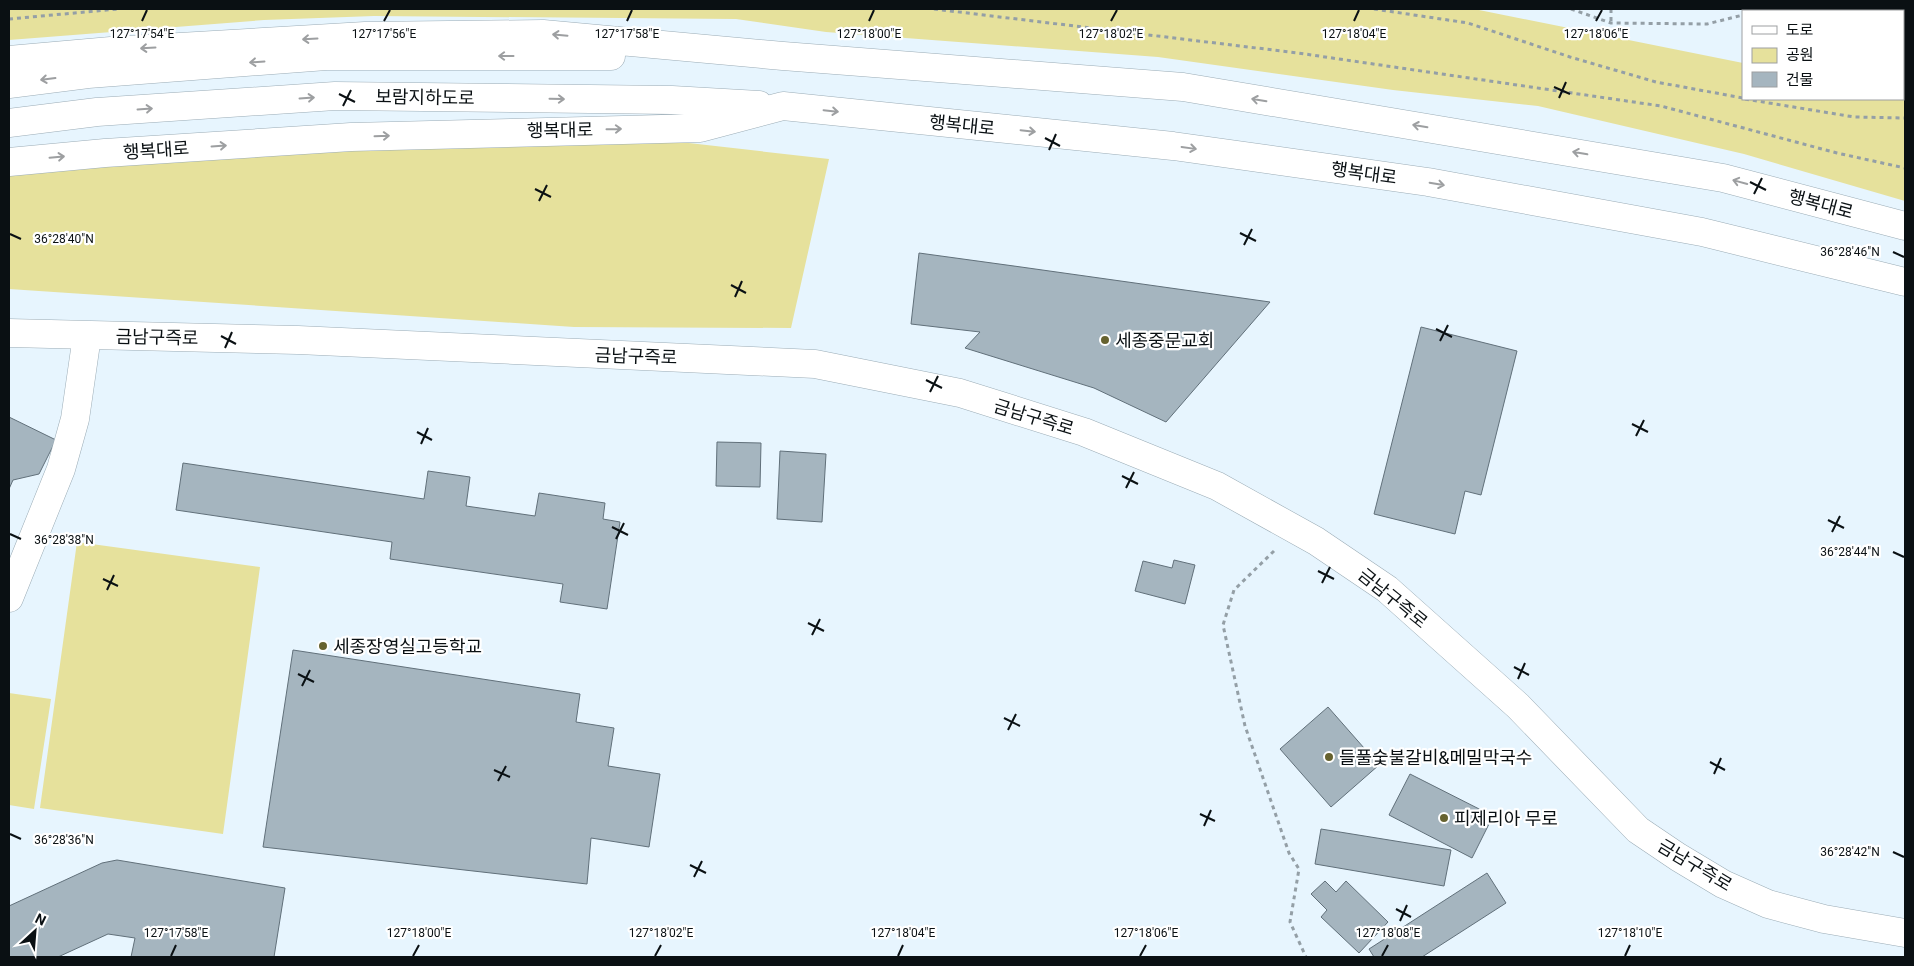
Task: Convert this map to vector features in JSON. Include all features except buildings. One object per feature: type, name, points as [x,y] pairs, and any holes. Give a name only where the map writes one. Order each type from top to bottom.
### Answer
[{"type":"main road","name":"행복대로","points":[[9,60],[111,50],[365,36],[543,34],[783,56],[1183,87],[1723,178],[1905,226]]},
{"type":"main road","points":[[9,84],[88,74],[326,56],[783,56]]},
{"type":"main road","name":"보람지하도로","points":[[9,123],[97,112],[335,96],[672,100],[783,106]]},
{"type":"main road","name":"행복대로","points":[[9,162],[105,153],[351,137],[700,128],[783,106],[1173,146],[1428,182],[1702,232],[1905,282]]},
{"type":"main road","name":"금남구즉로","points":[[9,333],[298,340],[825,365],[960,393],[1084,432],[1217,486],[1296,530],[1387,589],[1518,706],[1638,830],[1678,858],[1723,884],[1768,904],[1824,919],[1905,933]]},
{"type":"main road","points":[[9,598],[61,469],[75,418],[87,336]]},
{"type":"path","points":[[9,18],[118,9]]},
{"type":"path","points":[[934,9],[1298,53],[1661,106],[1837,153],[1905,168]]},
{"type":"path","points":[[1374,9],[1468,23],[1570,58],[1656,82],[1742,99]]},
{"type":"path","points":[[1571,9],[1611,23],[1707,24],[1742,15]]},
{"type":"path","points":[[1611,9],[1611,23]]},
{"type":"path","points":[[1750,100],[1854,117],[1905,118]]},
{"type":"path","points":[[1296,530],[1234,590],[1222,626],[1245,726],[1289,853],[1299,869],[1290,922],[1306,957]]},
{"type":"green space","points":[[9,9],[1474,9],[1742,63],[1742,100],[1904,100],[1905,96],[1905,201],[1744,154],[1538,106],[1393,90],[1158,57],[826,32],[736,19],[374,16],[264,20],[9,40]]},
{"type":"green space","points":[[618,135],[829,159],[791,328],[574,327],[9,289],[9,174],[150,161]]},
{"type":"green space","points":[[77,542],[260,567],[223,834],[40,808]]},
{"type":"green space","points":[[9,693],[51,699],[34,809],[9,805]]},
{"type":"place","name":"세종중문교회","points":[[1105,340]]},
{"type":"place","name":"세종장영실고등학교","points":[[323,646]]},
{"type":"place","name":"들풀숯불갈비&메밀막국수","points":[[1329,757]]},
{"type":"place","name":"피제리아 무로","points":[[1444,818]]}]
